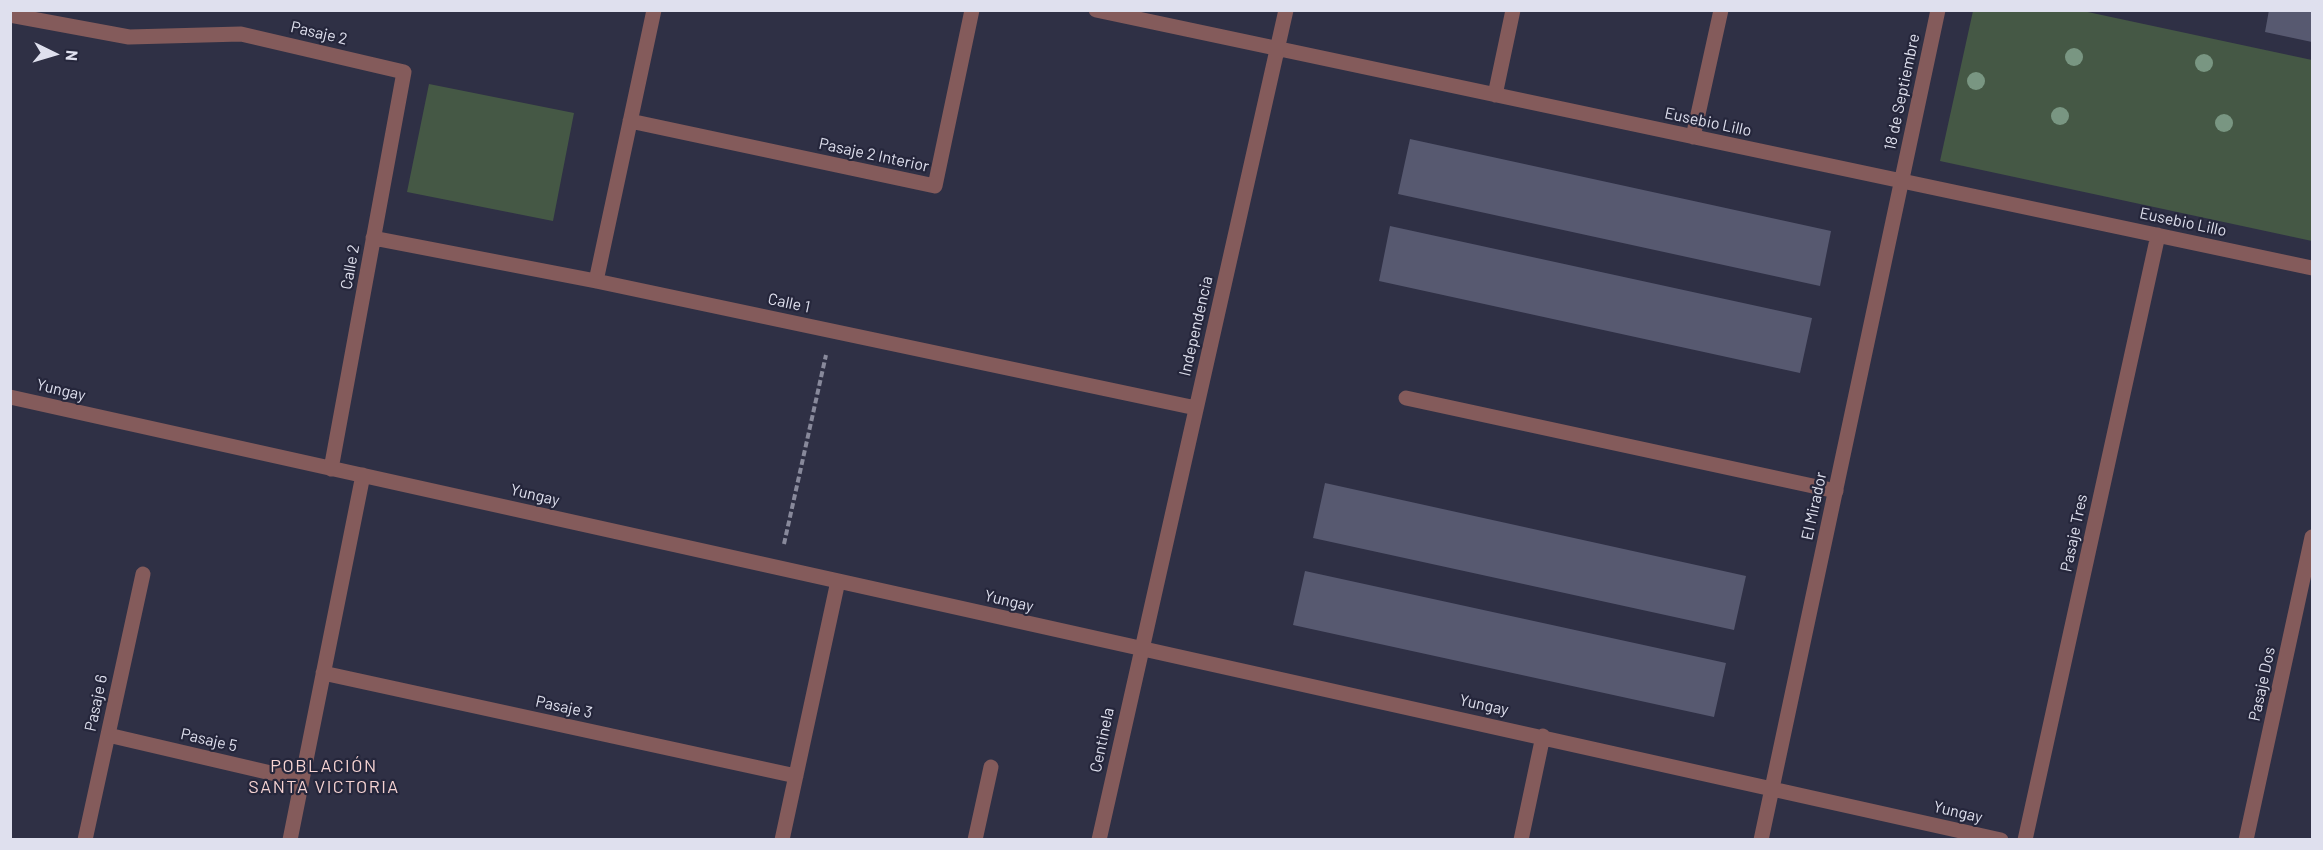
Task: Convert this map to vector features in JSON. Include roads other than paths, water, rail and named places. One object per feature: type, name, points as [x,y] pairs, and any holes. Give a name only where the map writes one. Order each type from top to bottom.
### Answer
[{"type":"street","points":[[596,281],[654,10]]},
{"type":"street","name":"Pasaje 2 Interior","points":[[630,121],[935,186],[972,10]]},
{"type":"street","name":"Eusebio Lillo","points":[[1096,10],[2313,268]]},
{"type":"street","name":"Independencia","points":[[1140,649],[1286,10]]},
{"type":"street","points":[[1495,95],[1513,10]]},
{"type":"street","points":[[1693,137],[1721,10]]},
{"type":"street","name":"18 de Septiembre","points":[[1902,181],[1938,10]]},
{"type":"street","name":"Pasaje 2","points":[[10,15],[129,37],[241,34],[404,72]]},
{"type":"street","name":"Calle 2","points":[[331,469],[404,72]]},
{"type":"street","name":"El Mirador","points":[[1761,840],[1902,181]]},
{"type":"street","name":"Pasaje Tres","points":[[2025,840],[2158,235]]},
{"type":"street","name":"Calle 1","points":[[373,238],[596,281],[1196,408]]},
{"type":"street","points":[[1406,398],[1836,491]]},
{"type":"street","name":"Yungay","points":[[12,402],[363,476],[1543,736],[2001,840]]},
{"type":"street","points":[[290,840],[363,476]]},
{"type":"street","name":"Pasaje Dos","points":[[2246,840],[2313,537]]},
{"type":"street","name":"Pasaje 6","points":[[85,840],[143,574]]},
{"type":"street","points":[[782,840],[838,581]]},
{"type":"street","name":"Centinela","points":[[1099,840],[1140,649]]},
{"type":"street","name":"Pasaje 3","points":[[323,673],[796,776]]},
{"type":"street","name":"Pasaje 5","points":[[108,735],[302,780]]},
{"type":"street","points":[[1521,840],[1543,736]]},
{"type":"street","points":[[975,840],[991,767]]},
{"type":"district","name":"POBLACIÓN SANTA VICTORIA","points":[[324,776]]}]
